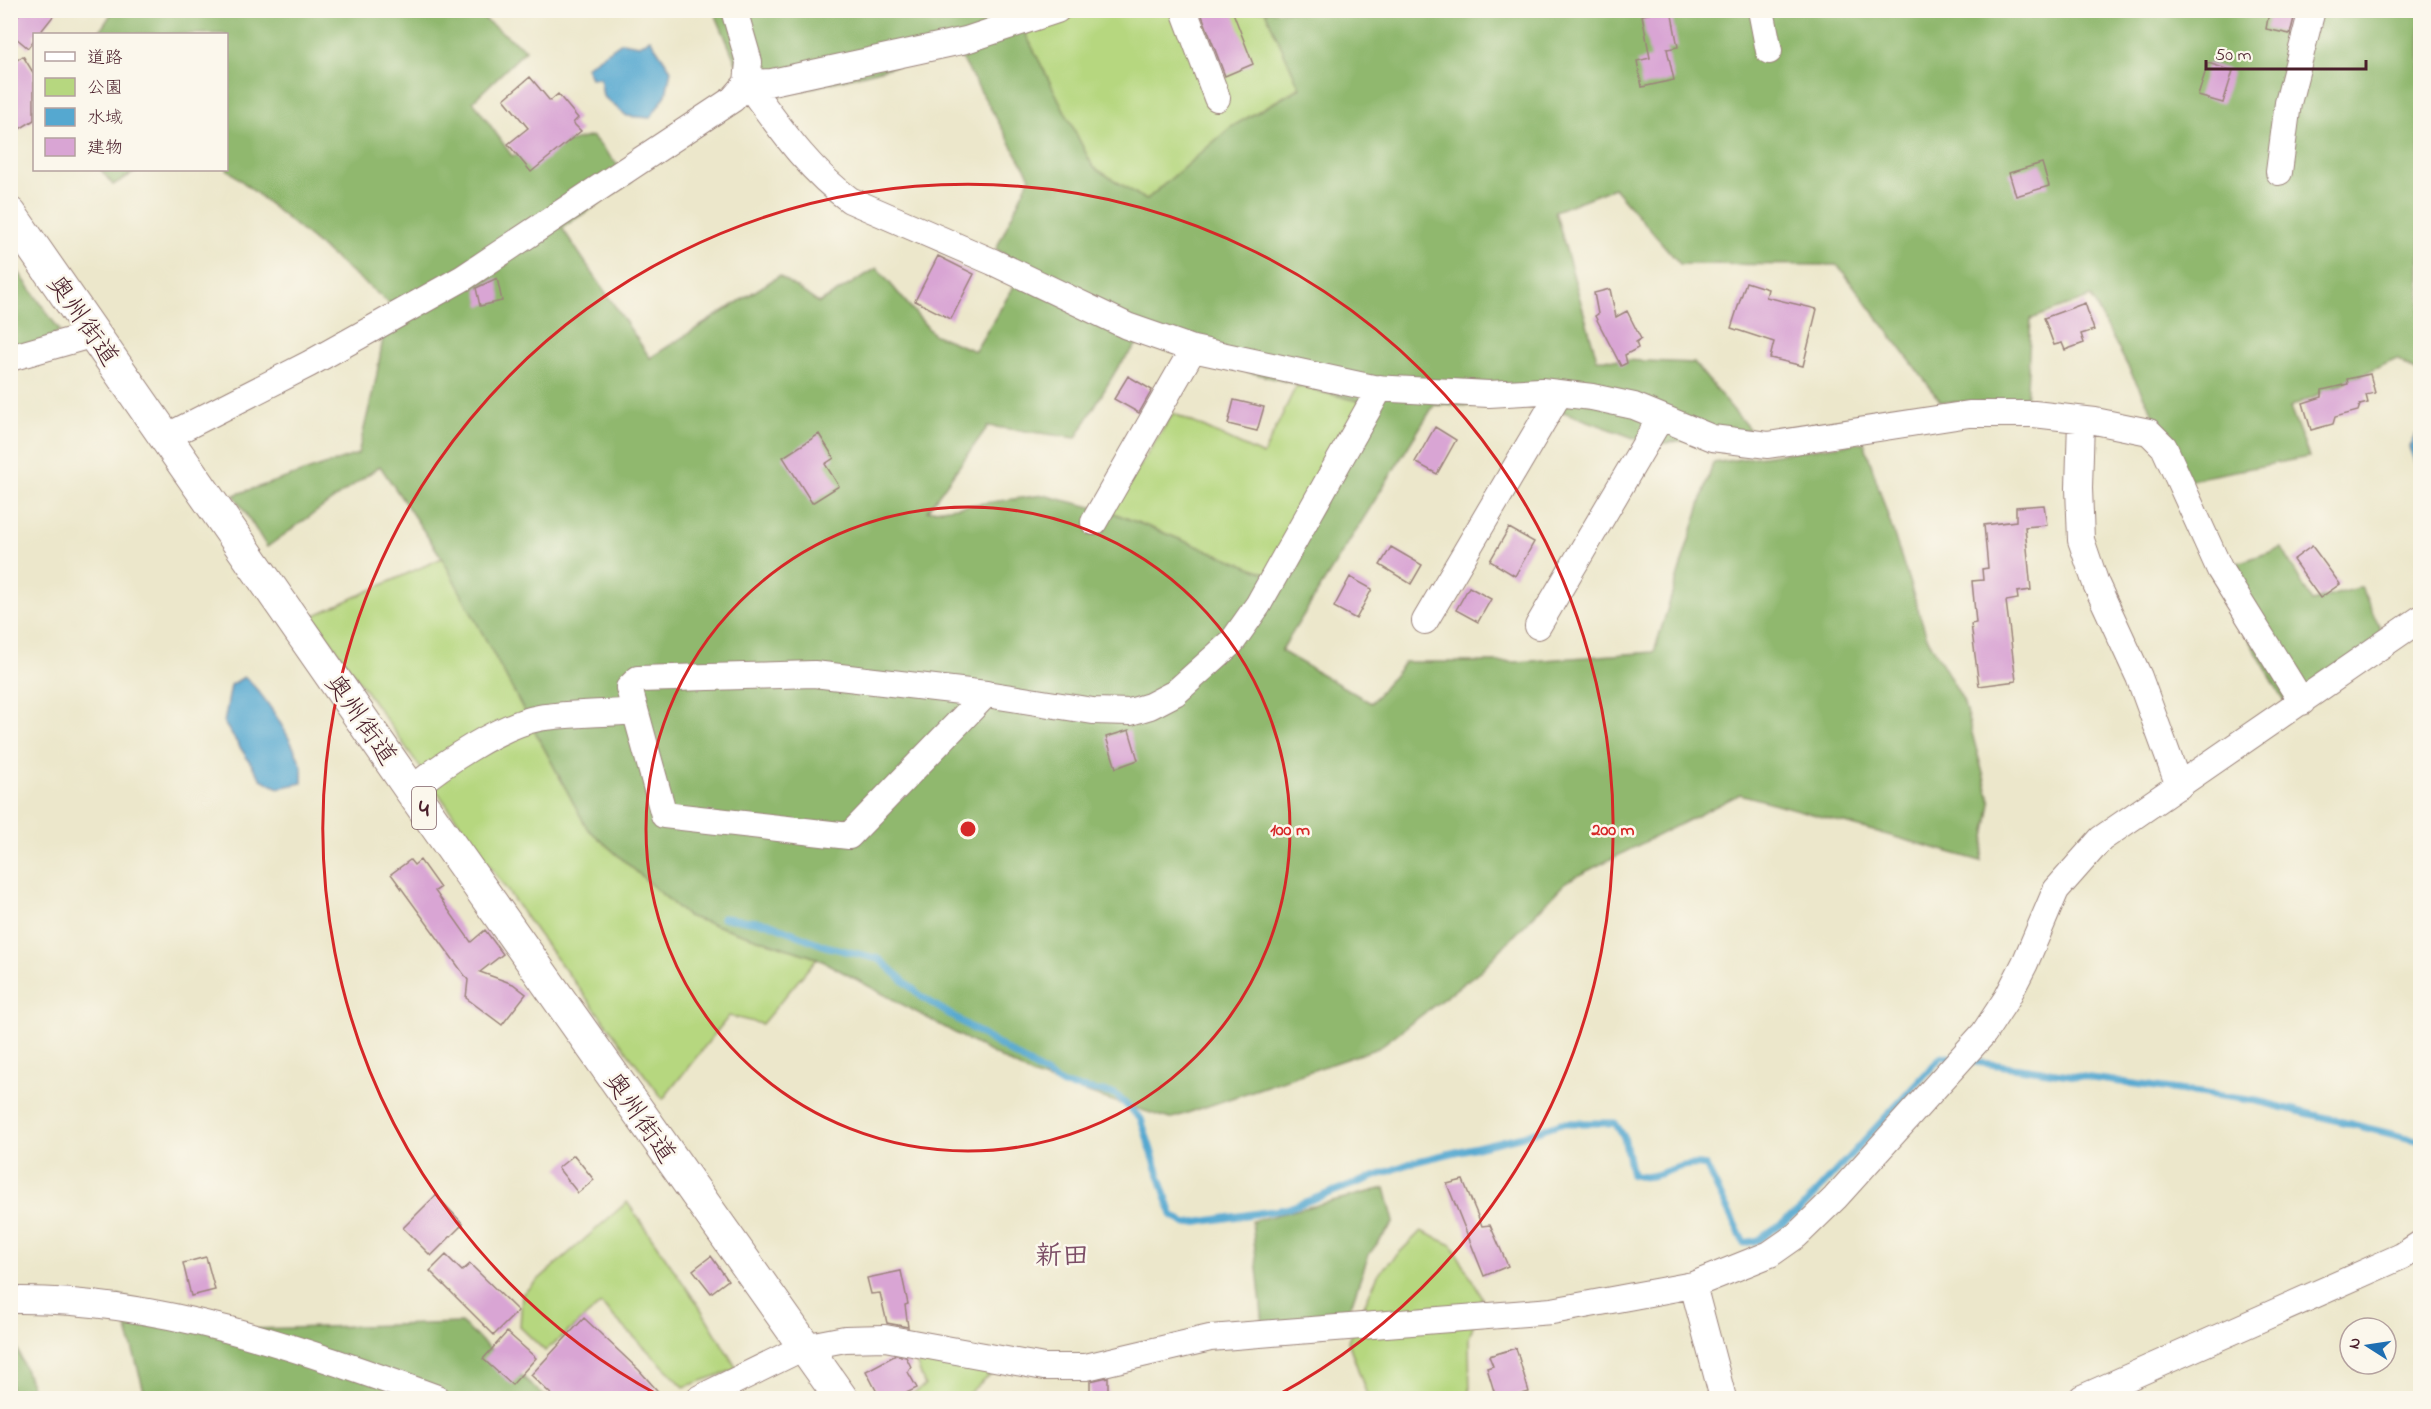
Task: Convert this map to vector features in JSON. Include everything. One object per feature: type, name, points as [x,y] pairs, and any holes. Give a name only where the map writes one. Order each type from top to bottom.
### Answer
[{"type":"highway","name":"奥州街道","points":[[10,214],[411,790],[841,1398]]},
{"type":"street","points":[[166,437],[309,364],[463,279],[733,99],[747,83],[749,62],[734,10]]},
{"type":"street","points":[[747,83],[772,82],[966,40],[1057,10]]},
{"type":"street","points":[[1184,10],[1217,98]]},
{"type":"street","points":[[1761,10],[1769,51]]},
{"type":"street","points":[[2279,172],[2288,103],[2312,10]]},
{"type":"street","points":[[747,83],[810,166],[850,200],[993,262],[1126,326],[1193,349],[1380,388],[1489,394],[1559,394],[1634,406],[1712,438],[1768,445],[1969,414],[2034,414],[2149,432],[2164,447],[2220,570],[2302,702]]},
{"type":"street","points":[[10,358],[94,334]]},
{"type":"street","points":[[1094,522],[1193,349]]},
{"type":"street","points":[[987,694],[849,836],[664,815],[629,688],[638,679],[814,674],[987,694],[1093,711],[1130,712],[1150,706],[1175,693],[1232,642],[1258,605],[1380,388]]},
{"type":"street","points":[[1425,621],[1559,394]]},
{"type":"street","points":[[1538,626],[1661,417]]},
{"type":"street","points":[[2081,420],[2079,488],[2082,540],[2096,584],[2139,677],[2179,786]]},
{"type":"street","points":[[700,1398],[804,1347],[845,1339],[885,1338],[1044,1367],[1086,1367],[1210,1338],[1552,1311],[1693,1285],[1770,1254],[1797,1235],[1835,1198],[1984,1033],[2007,998],[2056,890],[2101,839],[2421,619]]},
{"type":"street","points":[[411,790],[445,762],[501,733],[537,718],[635,711]]},
{"type":"street","points":[[2082,1398],[2402,1256],[2421,1244]]},
{"type":"street","points":[[1693,1285],[1723,1398]]},
{"type":"street","points":[[10,1300],[57,1299],[99,1303],[248,1335],[303,1350],[437,1398]]},
{"type":"green space","points":[[113,11],[473,11],[526,50],[473,101],[512,156],[592,136],[632,181],[562,228],[650,358],[779,276],[819,303],[877,268],[933,334],[975,351],[1025,268],[996,249],[1030,177],[957,50],[753,103],[714,11],[1085,11],[1025,33],[1093,167],[1146,200],[1231,127],[1300,88],[1265,11],[2420,11],[2420,374],[2397,359],[2290,407],[2309,457],[2188,480],[2091,297],[2031,319],[2026,404],[1941,402],[1838,265],[1680,264],[1614,188],[1555,211],[1597,359],[1694,363],[1750,430],[1653,445],[1550,407],[1434,405],[1281,651],[1371,703],[1405,662],[1517,662],[1654,652],[1713,463],[1864,442],[1927,637],[1963,700],[1991,803],[1981,861],[1740,794],[1567,881],[1481,970],[1378,1048],[1170,1119],[1034,1076],[817,958],[687,916],[587,828],[442,558],[380,466],[267,547],[234,495],[358,454],[376,379],[389,303],[228,170],[228,33],[99,33]],"holes":[[[1138,343],[1379,406],[1280,579],[1111,512],[1043,495],[927,511],[988,426],[1076,438],[1118,367]]]},
{"type":"green space","points":[[1085,11],[1265,11],[1300,87],[1231,127],[1146,200],[1093,167],[1025,33]]},
{"type":"green space","points":[[102,171],[137,171],[113,185]]},
{"type":"green space","points":[[10,260],[60,331],[10,360]]},
{"type":"green space","points":[[1296,386],[1379,406],[1280,579],[1111,512],[1173,413],[1263,455]]},
{"type":"green space","points":[[2282,548],[2312,601],[2361,587],[2383,635],[2285,703],[2211,572]]},
{"type":"green space","points":[[442,558],[587,828],[687,916],[817,958],[762,1024],[729,1016],[663,1099],[538,934],[313,616]]},
{"type":"green space","points":[[1385,1188],[1394,1222],[1369,1254],[1347,1317],[1263,1324],[1252,1221]]},
{"type":"green space","points":[[627,1202],[699,1306],[737,1369],[684,1387],[601,1304],[545,1351],[520,1327],[522,1294]]},
{"type":"green space","points":[[1421,1231],[1452,1245],[1482,1297],[1469,1338],[1470,1398],[1368,1398],[1348,1341],[1379,1273]]},
{"type":"green space","points":[[118,1296],[254,1329],[461,1323],[547,1398],[146,1398]]},
{"type":"green space","points":[[11,1332],[36,1398],[11,1398]]},
{"type":"green space","points":[[913,1354],[998,1368],[963,1398],[905,1398],[925,1386]]},
{"type":"water","points":[[650,39],[671,70],[666,95],[650,118],[627,116],[603,96],[600,78],[591,78],[586,67],[622,42],[639,45]]},
{"type":"water","points":[[2420,432],[2420,469],[2418,471],[2409,447],[2415,435]]},
{"type":"water","points":[[244,677],[269,705],[291,742],[301,764],[302,783],[278,788],[261,779],[224,723],[231,685]]},
{"type":"building","points":[[22,10],[58,10],[40,33],[33,33],[33,41],[28,48],[10,33],[10,25]]},
{"type":"building","points":[[1200,10],[1232,10],[1253,64],[1225,76]]},
{"type":"building","points":[[1649,10],[1671,10],[1678,47],[1667,49],[1674,80],[1642,87],[1637,61],[1650,58],[1642,15],[1649,14]]},
{"type":"building","points":[[2269,12],[2294,18],[2290,34],[2266,29]]},
{"type":"building","points":[[23,56],[33,72],[33,121],[10,135],[10,65]]},
{"type":"building","points":[[2208,63],[2233,71],[2223,103],[2198,96]]},
{"type":"building","points":[[530,77],[550,101],[558,94],[578,118],[573,123],[581,131],[531,172],[508,144],[528,128],[504,99]]},
{"type":"building","points":[[2042,163],[2049,186],[2016,196],[2009,173]]},
{"type":"building","points":[[938,256],[974,274],[951,319],[915,301]]},
{"type":"building","points":[[497,278],[502,301],[480,306],[476,288]]},
{"type":"building","points":[[1746,282],[1768,289],[1766,297],[1817,309],[1803,366],[1770,358],[1774,342],[1731,328]]},
{"type":"building","points":[[1610,289],[1616,317],[1627,311],[1641,339],[1636,342],[1638,348],[1625,355],[1627,363],[1621,366],[1595,316],[1598,314],[1594,293]]},
{"type":"building","points":[[2085,303],[2094,330],[2081,334],[2084,343],[2065,350],[2062,343],[2054,345],[2044,318]]},
{"type":"building","points":[[2370,374],[2375,393],[2366,395],[2368,403],[2360,405],[2358,411],[2335,417],[2333,424],[2311,430],[2303,403],[2322,397],[2322,390],[2348,384],[2347,379]]},
{"type":"building","points":[[1128,376],[1152,390],[1139,413],[1114,399]]},
{"type":"building","points":[[1234,400],[1264,407],[1257,431],[1228,424]]},
{"type":"building","points":[[1435,427],[1456,440],[1437,474],[1415,462]]},
{"type":"building","points":[[819,434],[834,458],[825,464],[839,486],[812,503],[783,457]]},
{"type":"building","points":[[2044,505],[2047,525],[2025,527],[2031,590],[2017,592],[2018,599],[2006,601],[2016,681],[1979,686],[1971,624],[1976,623],[1972,581],[1983,580],[1982,569],[1988,568],[1984,525],[2016,521],[2016,507]]},
{"type":"building","points":[[1509,528],[1534,542],[1515,576],[1490,561]]},
{"type":"building","points":[[2312,546],[2340,584],[2320,598],[2293,560]]},
{"type":"building","points":[[1391,547],[1422,565],[1411,584],[1380,565]]},
{"type":"building","points":[[1350,577],[1372,589],[1356,619],[1334,607]]},
{"type":"building","points":[[1469,587],[1491,599],[1478,622],[1456,610]]},
{"type":"building","points":[[1129,730],[1138,760],[1116,768],[1106,737]]},
{"type":"building","points":[[410,860],[414,865],[420,860],[440,888],[435,891],[471,942],[485,930],[503,954],[480,972],[513,984],[526,994],[502,1025],[466,998],[468,980],[391,874]]},
{"type":"building","points":[[574,1155],[594,1180],[578,1193],[558,1168]]},
{"type":"building","points":[[1463,1180],[1482,1226],[1490,1225],[1508,1266],[1484,1276],[1447,1184]]},
{"type":"building","points":[[436,1195],[463,1224],[431,1256],[403,1228]]},
{"type":"building","points":[[446,1255],[462,1271],[470,1264],[518,1311],[494,1335],[430,1271]]},
{"type":"building","points":[[711,1256],[728,1280],[711,1293],[693,1270]]},
{"type":"building","points":[[206,1257],[215,1290],[191,1296],[183,1263]]},
{"type":"building","points":[[901,1271],[908,1304],[905,1305],[908,1327],[887,1323],[880,1293],[871,1294],[867,1278]]},
{"type":"building","points":[[584,1318],[639,1370],[664,1398],[555,1398],[531,1375]]},
{"type":"building","points":[[507,1332],[536,1358],[512,1385],[483,1359]]},
{"type":"building","points":[[1516,1348],[1529,1392],[1509,1398],[1496,1398],[1487,1368],[1493,1366],[1489,1356]]},
{"type":"building","points":[[896,1355],[906,1357],[911,1367],[908,1372],[917,1388],[896,1398],[880,1398],[866,1371]]},
{"type":"building","points":[[1108,1377],[1108,1397],[1090,1398],[1090,1381]]},
{"type":"waterway","points":[[723,918],[768,923],[825,946],[879,959],[922,997],[1063,1085],[1115,1094],[1141,1119],[1172,1215],[1186,1224],[1286,1209],[1414,1162],[1523,1136],[1561,1123],[1615,1123],[1624,1137],[1632,1175],[1651,1176],[1686,1166],[1706,1166],[1744,1243],[1758,1240],[1799,1211],[1942,1056],[1952,1058]]},
{"type":"waterway","points":[[1969,1061],[2257,1101],[2420,1141]]},
{"type":"district","name":"新田","points":[[1062,1255]]}]
